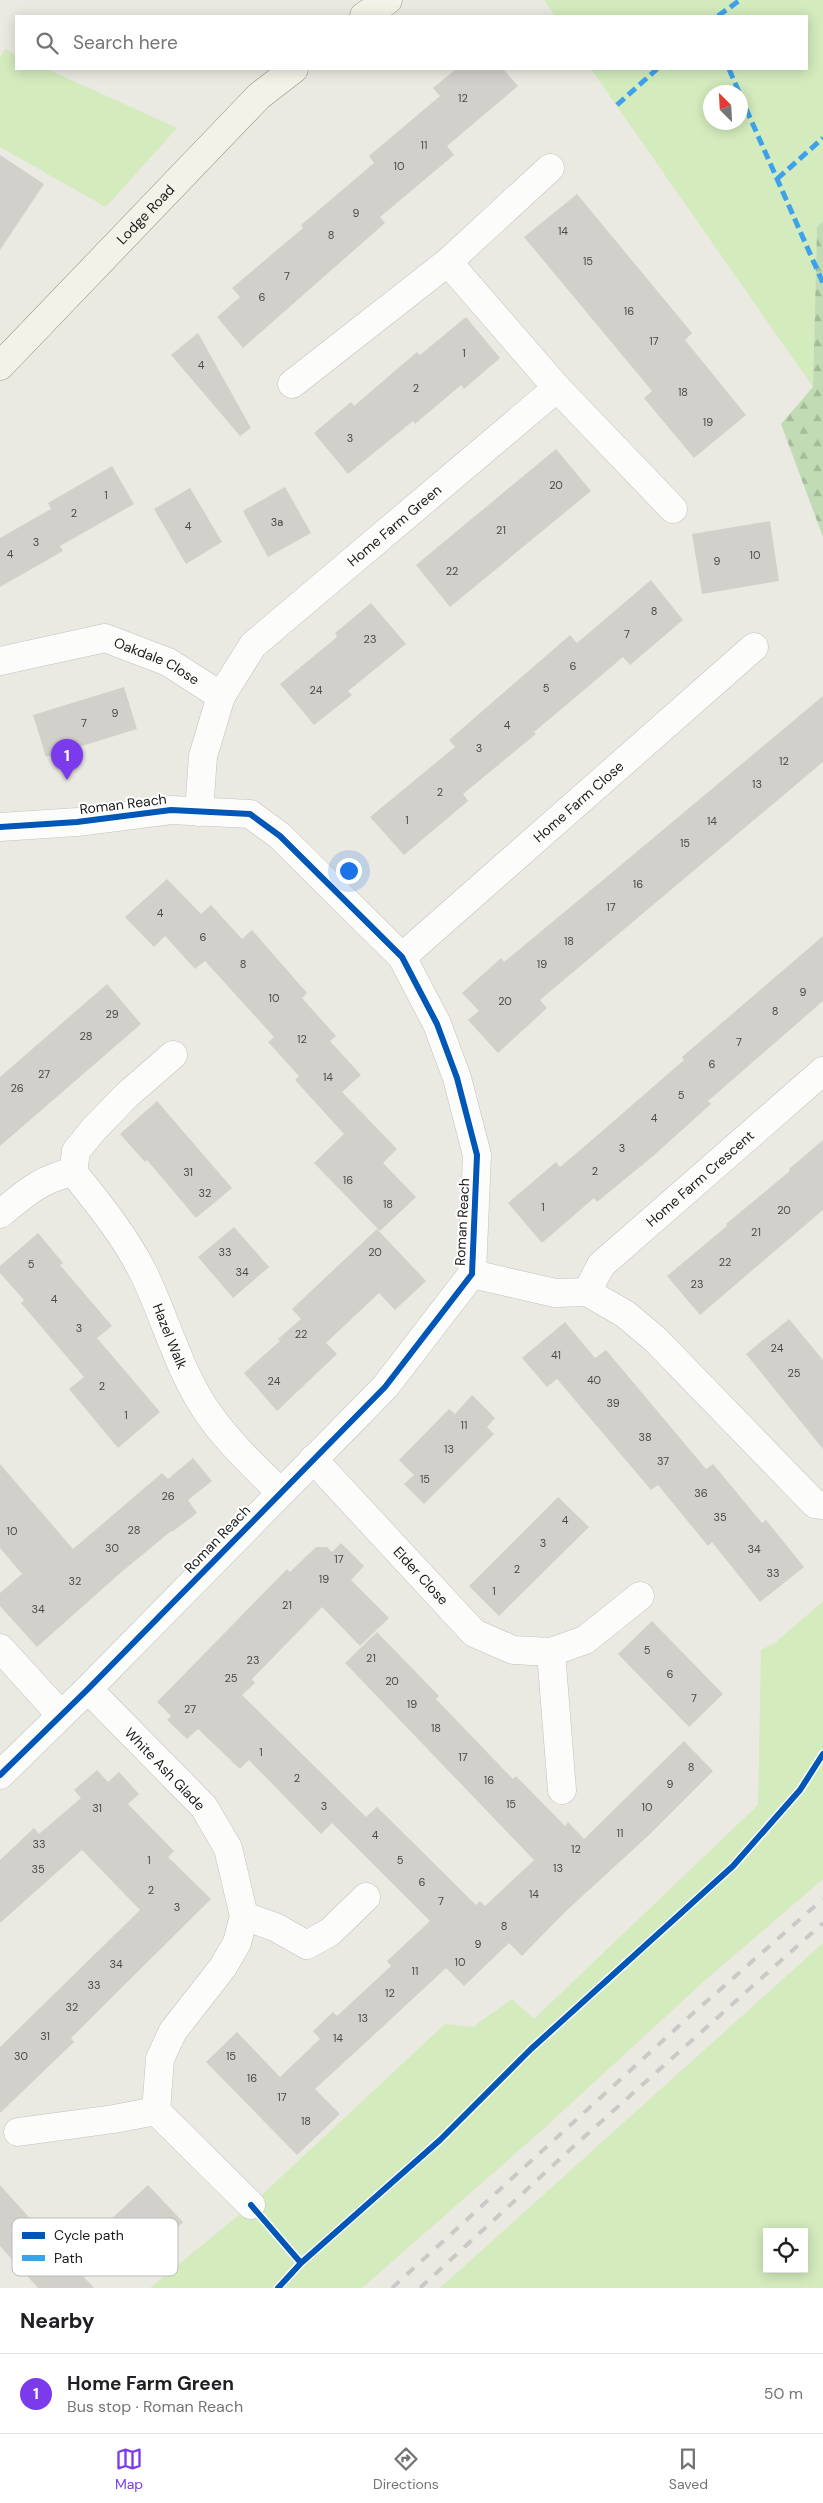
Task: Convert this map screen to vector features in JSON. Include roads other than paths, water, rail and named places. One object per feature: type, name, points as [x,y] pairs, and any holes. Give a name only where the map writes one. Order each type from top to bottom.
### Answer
[{"type":"street","points":[[366,15],[388,0]]},
{"type":"street","name":"Lodge Road","points":[[0,366],[259,96],[293,70]]},
{"type":"street","points":[[292,384],[448,262],[550,168]]},
{"type":"street","points":[[448,262],[557,388],[673,509]]},
{"type":"street","name":"Home Farm Green","points":[[200,812],[204,756],[222,696],[253,645],[557,388]]},
{"type":"street","name":"Oakdale Close","points":[[0,661],[105,638],[168,662],[222,696]]},
{"type":"street","name":"Home Farm Close","points":[[402,956],[754,646]]},
{"type":"street","name":"Roman Reach","points":[[0,827],[76,822],[171,810],[250,814],[280,836],[402,956],[444,1042],[457,1078],[477,1155],[472,1274],[386,1387],[280,1492],[88,1689],[0,1774]]},
{"type":"street","points":[[0,1214],[31,1189],[52,1177],[74,1172],[76,1150],[93,1130],[127,1095],[174,1056]]},
{"type":"street","name":"Home Farm Crescent","points":[[588,1292],[601,1265],[823,1072]]},
{"type":"street","name":"Hazel Walk","points":[[74,1172],[120,1231],[143,1272],[184,1369],[210,1416],[243,1455],[280,1492]]},
{"type":"street","points":[[472,1274],[555,1293],[588,1292],[625,1314],[655,1339],[815,1504],[823,1505]]},
{"type":"street","name":"Elder Close","points":[[313,1459],[474,1633],[514,1650],[551,1652],[585,1640],[640,1596]]},
{"type":"street","points":[[0,1648],[60,1714]]},
{"type":"street","points":[[551,1652],[562,1790]]},
{"type":"street","name":"White Ash Glade","points":[[88,1689],[204,1807],[228,1848],[244,1916],[237,1942],[227,1961],[173,2031],[160,2059],[156,2111]]},
{"type":"street","points":[[244,1916],[274,1927],[307,1945],[330,1932],[366,1897]]},
{"type":"street","points":[[18,2132],[114,2120],[156,2111],[251,2205]]},
{"type":"railway","points":[[392,2288],[681,2024],[823,1899]]},
{"type":"railway","points":[[420,2288],[574,2146],[823,1923]]},
{"type":"place","name":"Home Farm Green","points":[[67,780]]}]
